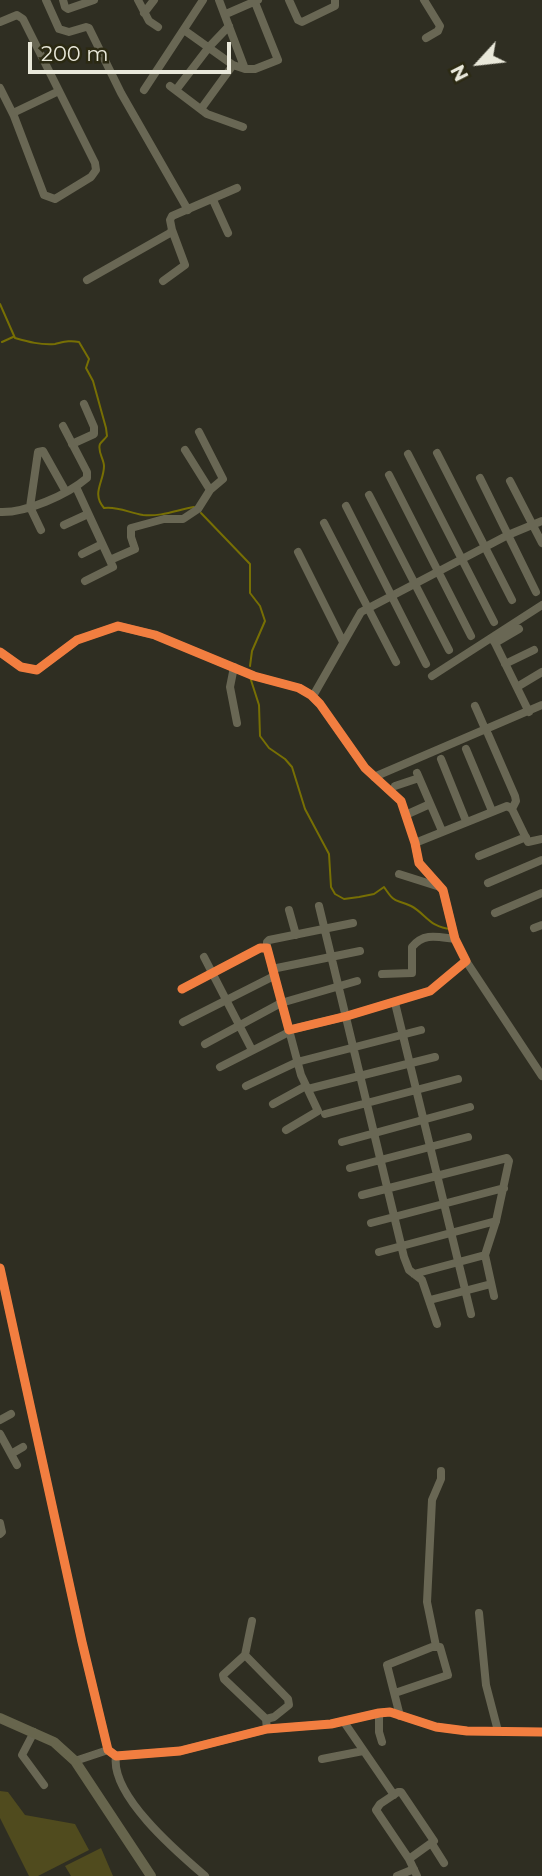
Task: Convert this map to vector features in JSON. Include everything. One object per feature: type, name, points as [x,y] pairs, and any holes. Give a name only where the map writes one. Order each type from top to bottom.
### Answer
[{"type":"main road","points":[[0,1718],[54,1742],[75,1761],[150,1876]]},
{"type":"street","points":[[94,0],[68,9],[63,2],[47,4],[56,25],[62,31],[89,28],[121,93],[188,210]]},
{"type":"street","points":[[138,0],[149,21],[158,27]]},
{"type":"street","points":[[144,13],[154,0]]},
{"type":"street","points":[[144,90],[203,0]]},
{"type":"street","points":[[219,0],[245,69]]},
{"type":"street","points":[[289,0],[298,20],[302,22],[331,9],[335,6],[335,0]]},
{"type":"street","points":[[424,0],[440,26],[426,37]]},
{"type":"street","points":[[184,30],[233,65],[245,69],[255,69],[278,60],[256,1],[226,14]]},
{"type":"street","points":[[0,22],[17,15],[23,19],[95,163],[96,170],[91,177],[55,199],[44,195],[13,114],[0,88]]},
{"type":"street","points":[[229,26],[173,88],[217,119],[243,127]]},
{"type":"street","points":[[201,109],[233,65]]},
{"type":"street","points":[[13,114],[59,91]]},
{"type":"street","points":[[163,281],[185,265],[170,218],[237,188]]},
{"type":"street","points":[[213,200],[229,233]]},
{"type":"street","points":[[87,280],[172,230]]},
{"type":"street","points":[[72,444],[94,434],[85,404]]},
{"type":"street","points":[[0,512],[13,513],[30,507],[76,487],[88,476],[63,426]]},
{"type":"street","points":[[110,560],[135,549],[131,528],[164,519],[183,519],[198,509],[210,490],[223,479],[199,432]]},
{"type":"street","points":[[41,530],[30,507],[36,460],[41,450],[66,492]]},
{"type":"street","points":[[185,450],[210,490]]},
{"type":"street","points":[[437,453],[512,600]]},
{"type":"street","points":[[408,454],[494,622]]},
{"type":"street","points":[[389,475],[471,636]]},
{"type":"street","points":[[480,478],[536,592]]},
{"type":"street","points":[[510,481],[537,523],[542,543]]},
{"type":"street","points":[[76,487],[113,567],[85,581]]},
{"type":"street","points":[[369,495],[449,650]]},
{"type":"street","points":[[346,506],[426,664]]},
{"type":"street","points":[[64,525],[88,514]]},
{"type":"street","points":[[324,523],[396,662]]},
{"type":"street","points":[[313,696],[361,612],[508,535],[537,523]]},
{"type":"street","points":[[82,554],[102,544]]},
{"type":"street","points":[[298,552],[343,642]]},
{"type":"street","points":[[432,676],[493,640],[542,606]]},
{"type":"street","points":[[0,652],[20,667],[37,670],[77,640],[118,626],[155,635],[266,680],[299,688],[313,696],[374,777],[401,802],[419,863],[440,887],[455,939],[466,961],[542,1076]]},
{"type":"street","points":[[493,640],[519,629]]},
{"type":"street","points":[[493,640],[529,712]]},
{"type":"street","points":[[505,664],[534,650]]},
{"type":"street","points":[[234,667],[230,687],[237,723]]},
{"type":"street","points":[[517,687],[542,672]]},
{"type":"street","points":[[374,777],[487,732],[542,705]]},
{"type":"street","points":[[475,706],[515,796],[512,809]]},
{"type":"street","points":[[466,749],[492,811]]},
{"type":"street","points":[[441,759],[466,821]]},
{"type":"street","points":[[395,786],[418,776],[442,831]]},
{"type":"street","points":[[410,813],[430,804]]},
{"type":"street","points":[[415,843],[507,806],[512,809],[528,842],[542,840]]},
{"type":"street","points":[[479,856],[526,837]]},
{"type":"street","points":[[488,883],[542,860]]},
{"type":"street","points":[[399,874],[440,887]]},
{"type":"street","points":[[495,913],[542,893]]},
{"type":"street","points":[[319,906],[369,1104],[401,1247],[407,1266],[422,1280],[437,1324]]},
{"type":"street","points":[[289,911],[296,935]]},
{"type":"street","points":[[286,1130],[317,1112],[297,1062],[267,942],[353,923]]},
{"type":"street","points":[[382,975],[412,973],[412,947],[420,939],[429,936],[455,939]]},
{"type":"street","points":[[181,989],[260,948],[267,948]]},
{"type":"street","points":[[183,1022],[273,972],[360,951]]},
{"type":"street","points":[[204,957],[252,1050]]},
{"type":"street","points":[[220,1067],[289,1031],[396,1003],[430,991],[466,961]]},
{"type":"street","points":[[205,1044],[281,1003],[357,981]]},
{"type":"street","points":[[396,1003],[471,1314]]},
{"type":"street","points":[[246,1086],[297,1062],[421,1030]]},
{"type":"street","points":[[273,1104],[307,1087],[435,1057]]},
{"type":"street","points":[[326,1114],[458,1079]]},
{"type":"street","points":[[342,1142],[470,1107]]},
{"type":"street","points":[[350,1168],[468,1137]]},
{"type":"street","points":[[362,1195],[505,1157],[509,1161],[504,1188],[485,1255],[494,1296]]},
{"type":"street","points":[[371,1223],[504,1188]]},
{"type":"street","points":[[379,1252],[496,1221]]},
{"type":"street","points":[[414,1273],[485,1255]]},
{"type":"street","points":[[0,1268],[108,1750],[116,1756],[180,1751],[267,1729],[344,1722],[379,1713],[390,1713],[436,1727],[542,1732]]},
{"type":"street","points":[[430,1300],[491,1284]]},
{"type":"street","points":[[0,1420],[11,1414]]},
{"type":"street","points":[[0,1434],[17,1465]]},
{"type":"street","points":[[11,1454],[23,1447]]},
{"type":"street","points":[[395,1693],[448,1675],[443,1651],[436,1646],[428,1602],[432,1500],[441,1479],[441,1471]]},
{"type":"street","points":[[0,1523],[0,1534]]},
{"type":"street","points":[[479,1613],[486,1685],[498,1731]]},
{"type":"street","points":[[252,1621],[245,1655],[225,1673],[224,1679],[266,1719],[267,1729]]},
{"type":"street","points":[[400,1716],[387,1665],[436,1646]]},
{"type":"street","points":[[245,1655],[288,1699],[289,1705],[282,1712],[266,1719]]},
{"type":"street","points":[[379,1713],[382,1742]]},
{"type":"street","points":[[344,1722],[394,1795]]},
{"type":"street","points":[[34,1732],[22,1755],[44,1785]]},
{"type":"street","points":[[75,1761],[108,1750]]},
{"type":"street","points":[[322,1759],[363,1751]]},
{"type":"street","points":[[116,1756],[114,1766],[119,1780],[132,1800],[153,1827],[205,1876]]},
{"type":"street","points":[[397,1876],[415,1872],[377,1813],[380,1804],[401,1792],[434,1841],[432,1844],[444,1863]]},
{"type":"street","points":[[409,1859],[432,1844]]},
{"type":"shaded area","points":[[0,1791],[8,1792],[25,1815],[75,1824],[89,1850],[38,1876],[29,1876],[0,1818]]},
{"type":"shaded area","points":[[101,1848],[113,1876],[71,1876],[65,1866]]},
{"type":"waterway","points":[[0,304],[15,338],[44,344],[79,342],[89,359],[86,368],[93,381],[107,436],[99,447],[104,466],[98,492],[104,508],[150,515],[194,507]]},
{"type":"waterway","points":[[2,342],[13,337]]},
{"type":"waterway","points":[[201,513],[250,564],[250,593],[260,606],[265,621],[252,651],[250,666]]},
{"type":"waterway","points":[[250,677],[259,705],[260,736],[269,748],[292,767],[305,809],[329,854],[331,887],[335,894],[344,899],[359,897],[374,894],[384,887],[396,900],[416,909],[438,926],[451,929]]},
{"type":"cycle path","points":[[0,652],[21,667],[37,670],[77,640],[118,626],[155,635],[254,676],[299,688],[311,695],[365,768],[401,801],[419,863],[443,890],[455,939],[466,961],[430,991],[289,1030],[267,948],[260,948],[182,989]]},
{"type":"cycle path","points":[[0,1268],[108,1750],[116,1756],[180,1751],[267,1729],[331,1724],[390,1712],[436,1727],[467,1731],[542,1732]]}]
